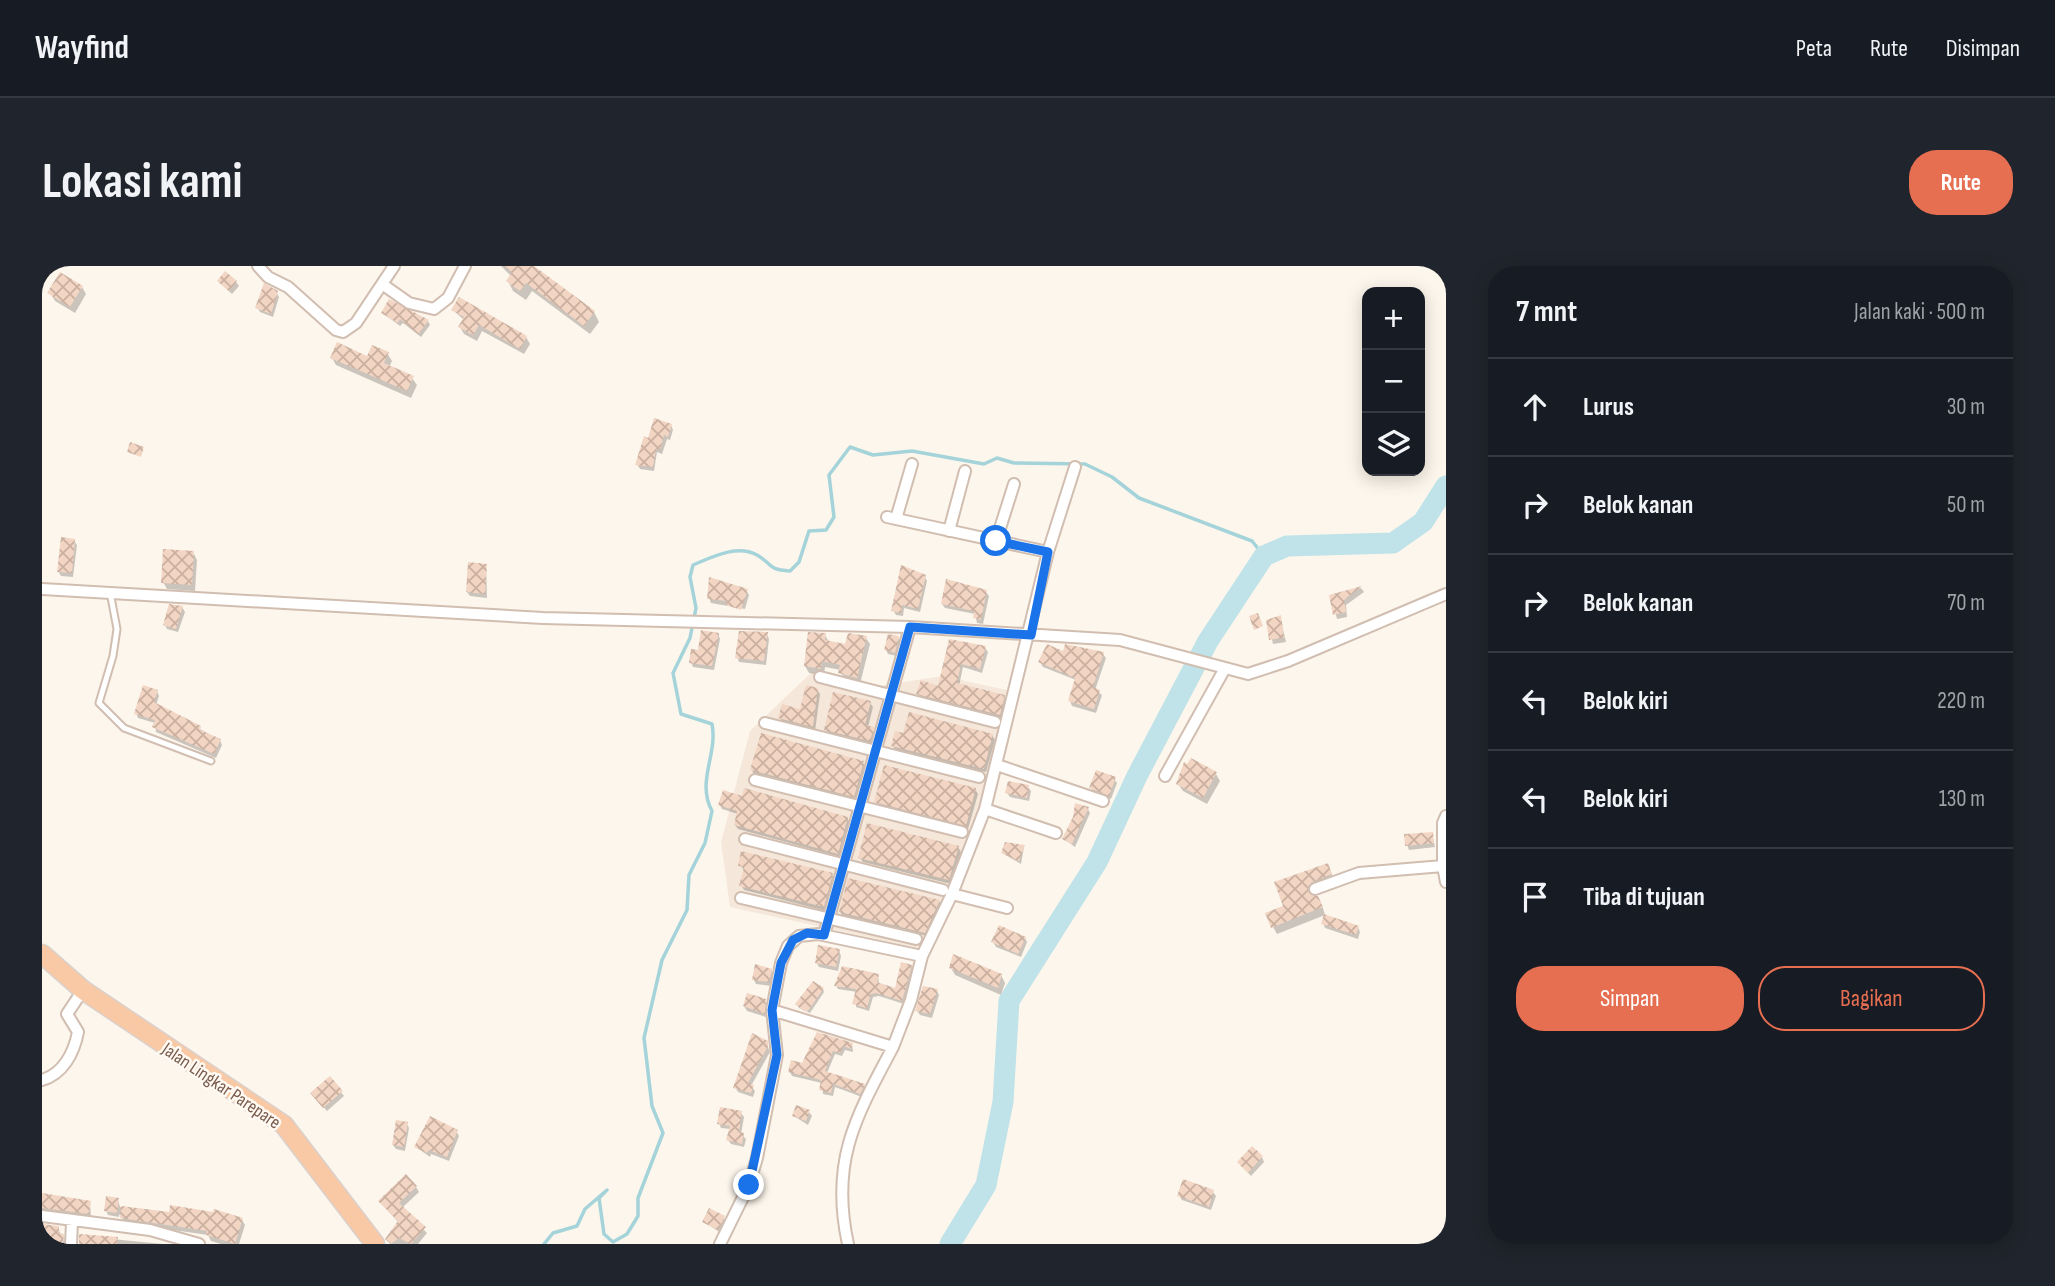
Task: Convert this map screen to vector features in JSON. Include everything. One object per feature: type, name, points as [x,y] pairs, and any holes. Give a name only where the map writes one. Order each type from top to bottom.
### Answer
[{"type":"highway","name":"Jalan Lingkar Parepare","points":[[42,954],[83,990],[284,1125],[375,1244]]},
{"type":"street","points":[[257,266],[268,277],[288,287],[336,330],[343,332],[356,324],[394,266]]},
{"type":"street","points":[[382,284],[409,303],[434,309],[448,298],[465,266]]},
{"type":"street","points":[[912,464],[892,518],[1048,552]]},
{"type":"street","points":[[848,1244],[841,1214],[842,1163],[867,1095],[893,1048],[911,1000],[922,956],[947,892],[985,809],[1031,635],[1048,552],[1075,467]]},
{"type":"street","points":[[949,531],[965,471]]},
{"type":"street","points":[[996,541],[1014,484]]},
{"type":"street","points":[[42,589],[672,623],[910,627],[1120,640],[1175,653],[1224,670],[1248,674],[1288,661],[1446,594]]},
{"type":"street","points":[[824,935],[910,627]]},
{"type":"street","points":[[1165,776],[1224,670]]},
{"type":"street","points":[[820,677],[995,722]]},
{"type":"street","points":[[765,723],[979,777]]},
{"type":"street","points":[[997,765],[1103,801]]},
{"type":"street","points":[[755,780],[962,832]]},
{"type":"street","points":[[985,809],[1056,832]]},
{"type":"street","points":[[1446,816],[1443,823],[1443,866],[1446,882]]},
{"type":"street","points":[[745,839],[1007,908]]},
{"type":"street","points":[[1315,889],[1359,873],[1443,866]]},
{"type":"street","points":[[740,898],[916,939]]},
{"type":"street","points":[[720,1244],[749,1185],[757,1158],[777,1055],[772,1010],[781,963],[788,946],[793,940],[807,933],[922,956]]},
{"type":"street","points":[[42,1080],[61,1071],[70,1054],[78,1032],[67,1014],[83,990]]},
{"type":"street","points":[[772,1010],[893,1048]]},
{"type":"street","points":[[42,1216],[150,1230],[199,1244]]},
{"type":"street","points":[[71,1244],[72,1222]]},
{"type":"lane","points":[[110,592],[117,629],[113,656],[99,703],[124,728],[211,761]]},
{"type":"shaded area","points":[[812,672],[879,686],[942,676],[1011,691],[969,841],[945,899],[918,948],[730,907],[721,842],[750,731]]},
{"type":"building","points":[[504,266],[534,266],[595,311],[584,326],[526,283],[520,291],[506,281],[512,272]]},
{"type":"building","points":[[225,271],[237,281],[229,291],[217,281]]},
{"type":"building","points":[[60,272],[83,286],[70,307],[47,293]]},
{"type":"building","points":[[264,283],[278,291],[271,314],[255,308]]},
{"type":"building","points":[[459,297],[527,336],[520,349],[479,325],[473,335],[458,327],[464,317],[451,310]]},
{"type":"building","points":[[389,299],[429,320],[418,334],[400,319],[398,323],[381,313]]},
{"type":"building","points":[[337,342],[367,356],[372,345],[389,352],[384,363],[414,376],[407,391],[330,358]]},
{"type":"building","points":[[654,418],[672,424],[668,437],[664,435],[660,450],[656,449],[653,467],[635,465],[644,436],[648,438]]},
{"type":"building","points":[[130,442],[144,447],[141,457],[127,452]]},
{"type":"building","points":[[61,537],[75,539],[72,573],[57,572]]},
{"type":"building","points":[[163,549],[194,551],[192,585],[161,583]]},
{"type":"building","points":[[468,562],[487,564],[485,594],[466,592]]},
{"type":"building","points":[[901,565],[926,575],[918,609],[902,605],[901,613],[891,611]]},
{"type":"building","points":[[709,577],[748,589],[741,610],[726,605],[727,601],[707,599]]},
{"type":"building","points":[[946,579],[987,590],[981,620],[973,618],[974,611],[941,604]]},
{"type":"building","points":[[1362,586],[1344,600],[1346,612],[1333,615],[1329,595]]},
{"type":"building","points":[[169,604],[183,606],[176,629],[163,625]]},
{"type":"building","points":[[1258,613],[1263,626],[1254,630],[1249,616]]},
{"type":"building","points":[[1281,615],[1284,638],[1269,640],[1266,620]]},
{"type":"building","points":[[701,630],[719,633],[712,666],[689,663],[691,649],[698,650]]},
{"type":"building","points":[[739,631],[768,632],[764,661],[735,658]]},
{"type":"building","points":[[808,632],[826,633],[825,640],[845,644],[848,633],[867,636],[857,678],[838,673],[840,665],[822,661],[821,669],[804,666]]},
{"type":"building","points":[[888,634],[899,636],[895,653],[884,650]]},
{"type":"building","points":[[949,639],[986,646],[980,669],[961,664],[957,683],[1005,695],[1000,715],[916,694],[921,680],[938,686]]},
{"type":"building","points":[[1047,644],[1063,651],[1065,644],[1104,652],[1093,687],[1100,690],[1094,709],[1068,701],[1075,678],[1038,662]]},
{"type":"building","points":[[143,685],[158,690],[154,702],[201,726],[200,730],[221,739],[214,754],[152,727],[155,720],[134,714]]},
{"type":"building","points":[[806,685],[818,688],[813,727],[778,718],[782,704],[800,709]]},
{"type":"building","points":[[833,692],[871,701],[865,725],[874,727],[870,741],[824,730]]},
{"type":"building","points":[[909,712],[993,734],[984,769],[891,746],[895,731],[903,733]]},
{"type":"building","points":[[761,733],[864,761],[854,797],[750,770]]},
{"type":"building","points":[[1191,758],[1217,772],[1203,798],[1176,784],[1184,762],[1187,764]]},
{"type":"building","points":[[884,765],[976,788],[966,826],[874,802]]},
{"type":"building","points":[[1096,770],[1116,777],[1109,796],[1089,788]]},
{"type":"building","points":[[1008,781],[1029,785],[1027,798],[1005,793]]},
{"type":"building","points":[[744,788],[848,817],[838,854],[734,825],[737,811],[718,805],[723,790],[742,796]]},
{"type":"building","points":[[1075,803],[1089,807],[1072,844],[1062,839],[1073,817]]},
{"type":"building","points":[[867,823],[959,846],[949,880],[858,858]]},
{"type":"building","points":[[1433,832],[1434,843],[1405,846],[1404,834]]},
{"type":"building","points":[[1005,842],[1025,845],[1019,861],[1001,853]]},
{"type":"building","points":[[741,851],[833,873],[824,907],[739,886],[744,867],[738,866]]},
{"type":"building","points":[[1328,863],[1332,874],[1312,882],[1307,888],[1311,895],[1318,896],[1323,907],[1271,928],[1265,913],[1283,906],[1274,882]]},
{"type":"building","points":[[848,878],[940,900],[925,933],[839,912]]},
{"type":"building","points":[[1324,914],[1359,926],[1356,935],[1321,924]]},
{"type":"building","points":[[999,925],[1026,937],[1018,954],[991,942]]},
{"type":"building","points":[[818,945],[840,949],[836,967],[815,963]]},
{"type":"building","points":[[953,954],[1002,974],[998,988],[949,968]]},
{"type":"building","points":[[901,962],[912,965],[902,1001],[871,994],[867,1008],[852,1004],[856,989],[834,986],[842,966],[879,974],[877,982],[895,988]]},
{"type":"building","points":[[755,964],[772,969],[769,982],[752,980]]},
{"type":"building","points":[[813,981],[824,988],[808,1011],[804,1011],[795,1004]]},
{"type":"building","points":[[923,986],[938,989],[930,1014],[915,1011]]},
{"type":"building","points":[[747,993],[766,999],[765,1014],[743,1006]]},
{"type":"building","points":[[817,1032],[853,1043],[851,1049],[843,1046],[840,1053],[833,1051],[825,1071],[865,1084],[860,1094],[833,1084],[831,1093],[819,1090],[821,1080],[788,1072],[791,1060],[802,1063]]},
{"type":"building","points":[[752,1033],[768,1041],[768,1046],[748,1083],[754,1085],[751,1093],[733,1088]]},
{"type":"building","points":[[330,1076],[343,1091],[323,1108],[310,1093]]},
{"type":"building","points":[[796,1105],[810,1110],[806,1121],[792,1116]]},
{"type":"building","points":[[720,1107],[742,1111],[739,1132],[744,1133],[742,1144],[726,1140],[730,1126],[717,1124]]},
{"type":"building","points":[[430,1116],[458,1130],[447,1157],[414,1147]]},
{"type":"building","points":[[396,1120],[408,1122],[404,1147],[392,1145]]},
{"type":"building","points":[[1252,1146],[1263,1156],[1248,1173],[1237,1162]]},
{"type":"building","points":[[406,1174],[417,1186],[399,1203],[426,1227],[411,1244],[399,1238],[391,1244],[385,1239],[398,1221],[378,1201]]},
{"type":"building","points":[[1183,1179],[1214,1190],[1209,1207],[1177,1196]]},
{"type":"building","points":[[42,1193],[91,1201],[89,1214],[42,1208]]},
{"type":"building","points":[[106,1196],[119,1198],[117,1213],[104,1211]]},
{"type":"building","points":[[170,1205],[213,1212],[214,1209],[243,1218],[235,1244],[206,1235],[207,1231],[120,1218],[121,1206],[169,1212]]},
{"type":"building","points":[[709,1208],[725,1216],[718,1230],[702,1222]]},
{"type":"building","points":[[42,1224],[59,1226],[59,1233],[64,1234],[63,1244],[50,1244],[50,1239],[42,1239]]},
{"type":"building","points":[[79,1234],[118,1237],[117,1244],[79,1244]]},
{"type":"waterway","points":[[544,1244],[553,1233],[577,1226],[585,1209],[607,1190],[599,1198],[604,1234],[613,1242],[627,1234],[638,1216],[638,1198],[663,1133],[652,1106],[644,1038],[662,960],[687,910],[689,875],[705,843],[712,811],[706,789],[712,724],[681,714],[673,673],[690,638],[696,608],[690,577],[693,565],[725,553],[741,551],[757,555],[773,568],[790,571],[799,562],[809,531],[826,530],[834,517],[829,475],[850,447],[873,455],[912,451],[984,464],[997,458],[1014,463],[1085,464],[1112,477],[1139,498],[1252,541],[1264,556]]},
{"type":"waterway","points":[[950,1244],[986,1185],[1003,1102],[1009,1001],[1097,862],[1137,776],[1208,641],[1264,556],[1287,546],[1393,543],[1423,522],[1446,486]]},
{"type":"route","points":[[749,1185],[757,1158],[763,1115],[777,1055],[772,1010],[781,963],[793,940],[799,936],[807,933],[824,935],[910,627],[1031,635],[1048,552],[996,541]]}]
